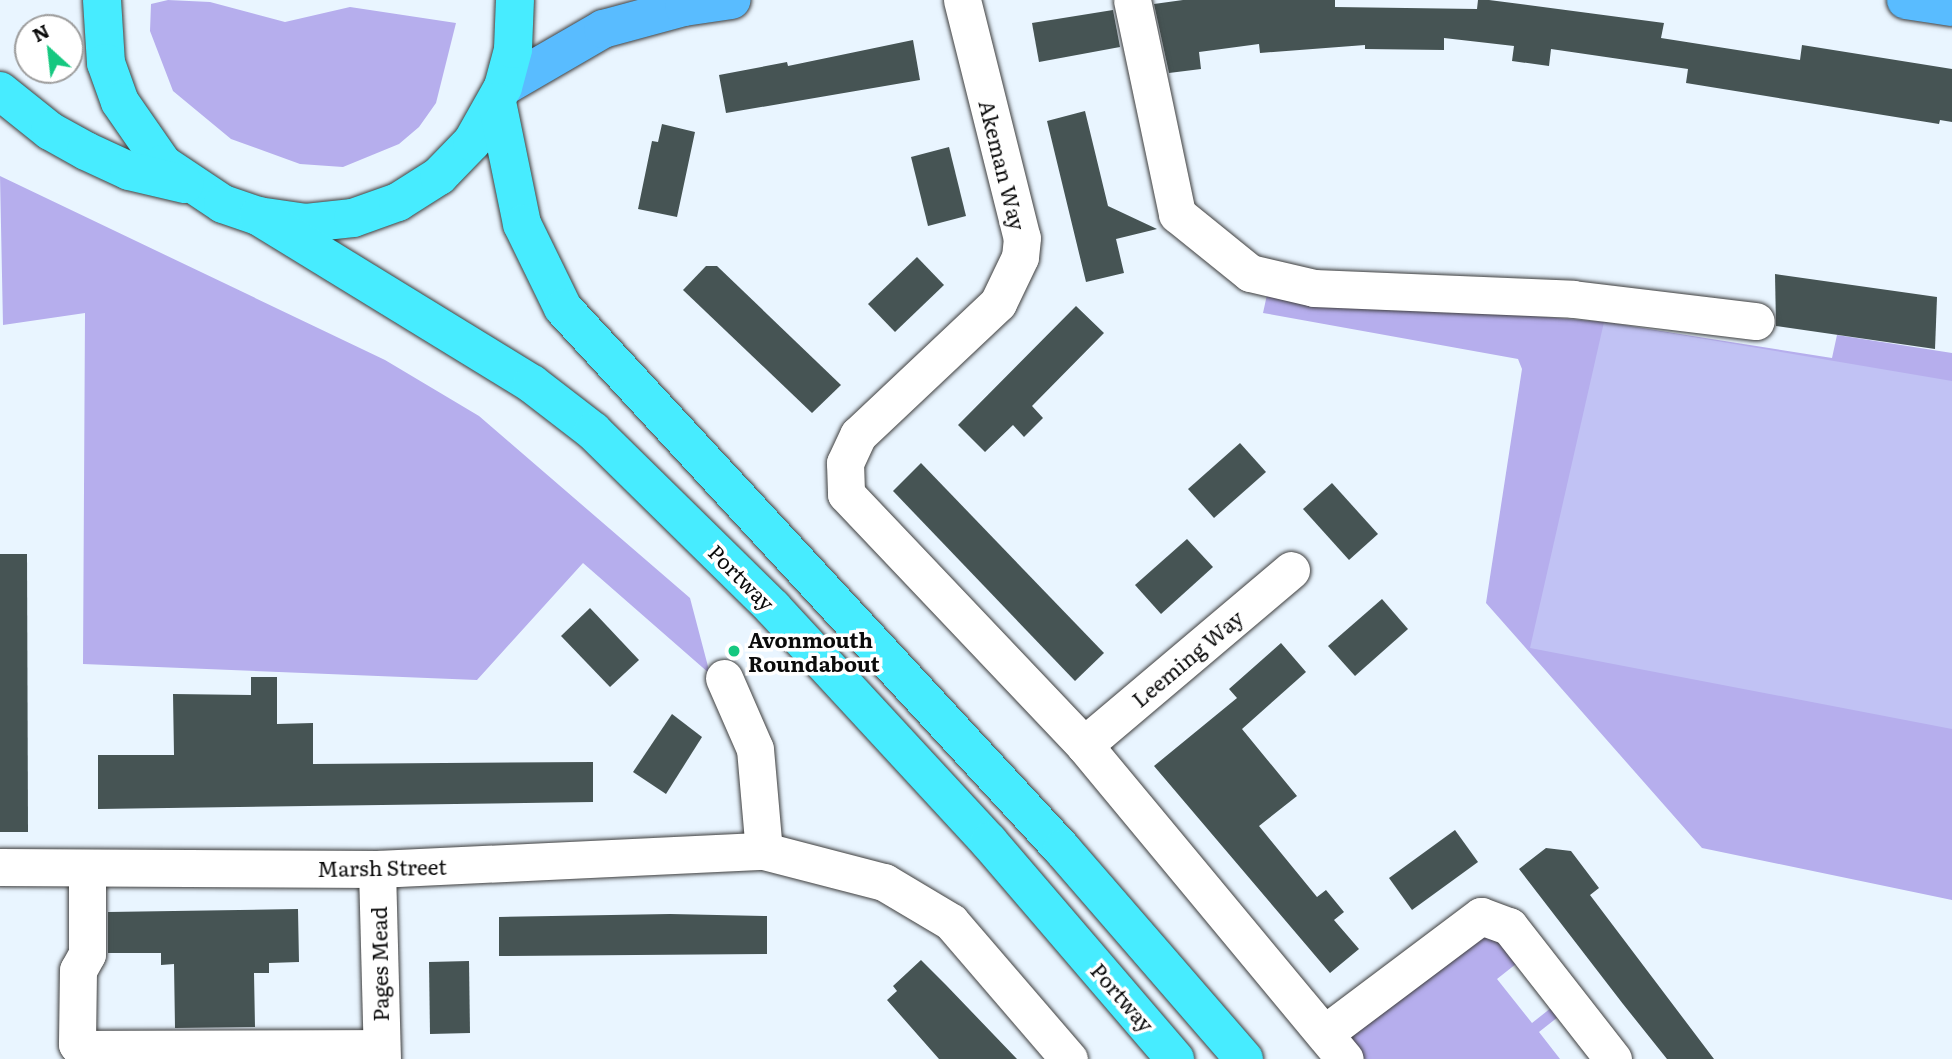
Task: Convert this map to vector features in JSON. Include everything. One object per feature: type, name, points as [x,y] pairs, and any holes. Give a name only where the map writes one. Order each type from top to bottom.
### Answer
[{"type":"highway","points":[[102,0],[106,63],[120,102],[141,138],[190,186]]},
{"type":"highway","points":[[0,91],[50,131],[130,171],[190,186],[258,216],[306,223],[353,218],[398,202],[439,176],[472,142],[500,94],[513,49],[515,0]]},
{"type":"highway","points":[[500,94],[522,224],[563,308],[1062,849],[1244,1059]]},
{"type":"highway","name":"Portway","points":[[258,216],[532,384],[593,430],[773,608],[989,842],[1175,1059]]},
{"type":"main road","points":[[500,94],[603,29],[684,7],[731,0]]},
{"type":"main road","points":[[1906,0],[1952,7]]},
{"type":"street","name":"Akeman Way","points":[[962,0],[1021,238],[1020,257],[998,303],[858,435],[845,463],[846,494],[1084,745]]},
{"type":"street","points":[[1132,0],[1177,214],[1250,273],[1314,288],[1573,299],[1756,321]]},
{"type":"street","name":"Leeming Way","points":[[1084,745],[1291,570]]},
{"type":"street","points":[[724,678],[755,749],[764,851],[884,882],[951,922],[1069,1059]]},
{"type":"street","points":[[1084,745],[1335,1046],[1471,921],[1492,917],[1509,926],[1614,1059]]},
{"type":"street","name":"Marsh Street","points":[[0,867],[377,869],[764,851]]},
{"type":"street","points":[[86,869],[87,954],[78,970],[78,1044],[81,1049],[381,1053]]},
{"type":"street","name":"Pages Mead","points":[[377,869],[381,1053]]},
{"type":"shaded area","points":[[168,0],[210,2],[285,22],[350,7],[456,23],[436,103],[419,127],[399,144],[343,167],[300,164],[231,139],[173,91],[150,31],[151,4]]},
{"type":"shaded area","points":[[0,176],[385,360],[479,416],[690,598],[710,674],[583,563],[477,680],[83,664],[85,313],[3,325]]},
{"type":"shaded area","points":[[1270,281],[1354,301],[1604,322],[1832,358],[1837,335],[1952,353],[1952,900],[1702,848],[1486,603],[1522,369],[1518,359],[1263,313]]},
{"type":"shaded area","points":[[1604,322],[1952,381],[1952,729],[1530,648]]},
{"type":"shaded area","points":[[1493,932],[1521,960],[1497,979],[1532,1023],[1556,1004],[1563,1013],[1539,1032],[1560,1059],[1365,1059],[1348,1038],[1476,936]]},
{"type":"building","points":[[1183,0],[1335,0],[1335,7],[1477,9],[1478,0],[1489,0],[1664,23],[1661,38],[1800,60],[1802,45],[1952,69],[1952,122],[1940,120],[1939,124],[1686,83],[1688,69],[1551,49],[1549,66],[1512,61],[1514,46],[1444,38],[1444,50],[1365,49],[1365,45],[1260,53],[1259,44],[1199,52],[1201,69],[1169,73],[1154,4]]},
{"type":"building","points":[[1113,10],[1120,47],[1039,62],[1032,23]]},
{"type":"building","points":[[913,40],[920,80],[726,113],[719,75],[787,62],[788,66]]},
{"type":"building","points":[[1085,111],[1108,206],[1157,229],[1116,239],[1124,273],[1086,282],[1047,121]]},
{"type":"building","points":[[662,124],[695,132],[677,217],[638,209],[652,141],[658,142]]},
{"type":"building","points":[[949,147],[966,216],[928,226],[911,157]]},
{"type":"building","points":[[917,257],[944,285],[895,332],[868,304]]},
{"type":"building","points":[[706,266],[717,266],[841,385],[812,413],[683,290]]},
{"type":"building","points":[[1775,274],[1937,297],[1935,349],[1776,326]]},
{"type":"building","points":[[1076,306],[1104,333],[1032,406],[1043,418],[1024,437],[1013,425],[985,452],[958,425]]},
{"type":"building","points":[[1240,443],[1266,472],[1214,518],[1188,489]]},
{"type":"building","points":[[921,463],[1104,653],[1075,681],[893,491]]},
{"type":"building","points":[[1332,483],[1378,534],[1349,560],[1303,509]]},
{"type":"building","points":[[1187,539],[1213,567],[1161,614],[1135,585]]},
{"type":"building","points":[[0,554],[27,554],[28,832],[0,832]]},
{"type":"building","points":[[1382,599],[1408,629],[1355,676],[1328,646]]},
{"type":"building","points":[[590,608],[639,660],[610,687],[561,636]]},
{"type":"building","points":[[1281,643],[1306,672],[1242,729],[1297,796],[1259,826],[1317,897],[1326,890],[1344,912],[1334,920],[1359,949],[1330,973],[1154,766],[1237,698],[1229,689]]},
{"type":"building","points":[[251,677],[277,677],[277,724],[313,723],[313,764],[593,762],[593,802],[98,809],[98,755],[174,755],[173,694],[251,695]]},
{"type":"building","points":[[672,714],[702,737],[666,794],[633,772]]},
{"type":"building","points":[[1455,830],[1478,862],[1412,910],[1389,878]]},
{"type":"building","points":[[1546,848],[1571,851],[1599,888],[1590,895],[1714,1059],[1667,1059],[1623,1004],[1519,869]]},
{"type":"building","points":[[298,909],[299,962],[269,963],[269,973],[254,973],[255,1027],[175,1028],[174,964],[161,965],[161,953],[108,953],[108,912]]},
{"type":"building","points":[[670,914],[767,916],[767,954],[499,956],[499,917]]},
{"type":"building","points":[[921,960],[1017,1059],[939,1059],[887,1000],[897,991],[893,986]]},
{"type":"building","points":[[469,961],[470,1033],[430,1034],[429,962]]},
{"type":"place","name":"Avonmouth Roundabout","points":[[734,651]]}]
